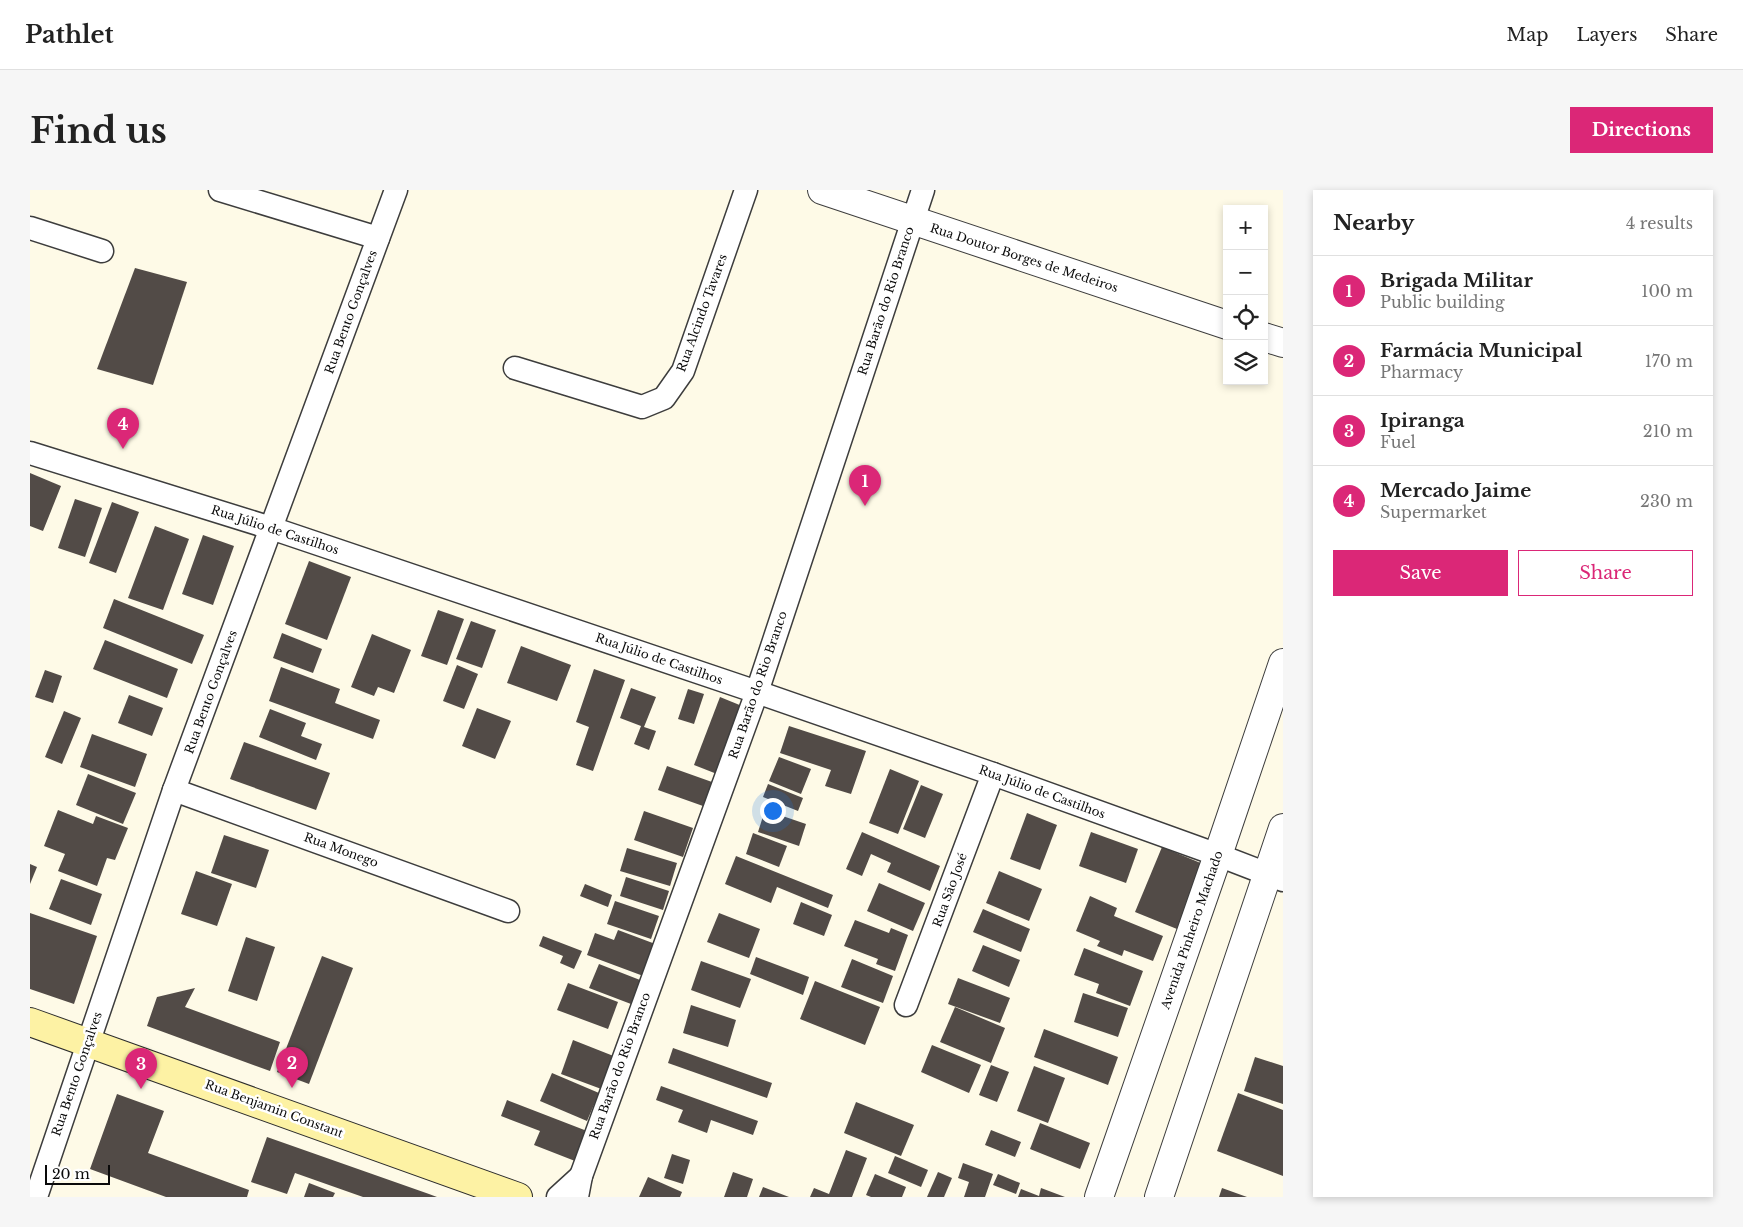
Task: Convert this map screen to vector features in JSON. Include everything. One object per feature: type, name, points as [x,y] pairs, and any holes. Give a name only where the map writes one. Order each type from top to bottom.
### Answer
[{"type":"main road","name":"Rua Benjamin Constant","points":[[30,1022],[518,1197]]},
{"type":"street","points":[[220,190],[378,238]]},
{"type":"street","name":"Rua Bento Gonçalves","points":[[36,1197],[174,790],[396,190]]},
{"type":"street","name":"Rua Alcindo Tavares","points":[[515,368],[642,407],[664,398],[683,371],[746,190]]},
{"type":"street","name":"Rua Doutor Borges de Medeiros","points":[[822,190],[1223,323]]},
{"type":"street","name":"Rua Barão do Rio Branco","points":[[558,1197],[579,1187],[756,692],[923,190]]},
{"type":"street","points":[[30,228],[102,251]]},
{"type":"street","points":[[1268,338],[1283,343]]},
{"type":"street","name":"Rua Júlio de Castilhos","points":[[30,453],[271,528],[756,692],[993,774],[1218,855],[1275,878]]},
{"type":"street","name":"Avenida Pinheiro Machado","points":[[1099,1197],[1283,663]]},
{"type":"street","name":"Rua São José","points":[[906,1006],[993,774]]},
{"type":"street","name":"Rua Monego","points":[[174,790],[508,911]]},
{"type":"street","points":[[1159,1197],[1275,878],[1283,828]]},
{"type":"building","points":[[135,268],[187,282],[153,385],[97,369]]},
{"type":"building","points":[[30,473],[61,486],[43,531],[30,526]]},
{"type":"building","points":[[75,499],[102,508],[85,557],[58,548]]},
{"type":"building","points":[[112,502],[139,512],[116,573],[89,563]]},
{"type":"building","points":[[155,526],[189,539],[163,610],[128,598]]},
{"type":"building","points":[[203,535],[234,546],[213,605],[182,594]]},
{"type":"building","points":[[309,561],[351,577],[327,640],[285,624]]},
{"type":"building","points":[[114,599],[204,635],[192,664],[103,628]]},
{"type":"building","points":[[438,610],[464,619],[447,665],[421,656]]},
{"type":"building","points":[[471,621],[496,630],[482,668],[456,659]]},
{"type":"building","points":[[282,633],[322,649],[313,673],[273,658]]},
{"type":"building","points":[[372,634],[411,650],[394,693],[378,687],[374,696],[351,687]]},
{"type":"building","points":[[105,640],[178,669],[167,698],[93,669]]},
{"type":"building","points":[[521,646],[571,665],[557,701],[507,683]]},
{"type":"building","points":[[457,665],[478,674],[464,709],[443,701]]},
{"type":"building","points":[[281,667],[340,689],[335,703],[380,720],[373,739],[269,701]]},
{"type":"building","points":[[594,669],[625,680],[593,771],[576,765],[589,727],[576,722]]},
{"type":"building","points":[[45,670],[62,676],[53,703],[35,697]]},
{"type":"building","points":[[631,688],[656,697],[644,727],[656,731],[649,750],[634,744],[641,726],[620,718]]},
{"type":"building","points":[[688,689],[704,694],[694,724],[678,719]]},
{"type":"building","points":[[129,695],[163,708],[152,736],[118,723]]},
{"type":"building","points":[[720,697],[742,706],[717,774],[694,765]]},
{"type":"building","points":[[477,708],[511,721],[495,759],[462,746]]},
{"type":"building","points":[[270,709],[306,723],[301,736],[322,744],[316,760],[259,737]]},
{"type":"building","points":[[64,711],[81,718],[62,764],[45,757]]},
{"type":"building","points":[[789,726],[866,751],[851,794],[825,786],[831,770],[780,753]]},
{"type":"building","points":[[92,734],[147,754],[135,787],[80,767]]},
{"type":"building","points":[[244,742],[330,773],[316,810],[230,779]]},
{"type":"building","points":[[779,757],[811,769],[801,794],[769,781]]},
{"type":"building","points":[[667,766],[712,782],[703,806],[658,790]]},
{"type":"building","points":[[890,769],[919,781],[898,834],[869,823]]},
{"type":"building","points":[[88,774],[136,793],[123,824],[76,805]]},
{"type":"building","points":[[768,784],[803,798],[798,811],[763,797]]},
{"type":"building","points":[[921,785],[943,794],[925,838],[903,829]]},
{"type":"building","points":[[58,810],[93,824],[96,816],[128,828],[115,860],[107,858],[97,886],[58,871],[65,854],[44,846]]},
{"type":"building","points":[[765,810],[806,824],[799,846],[758,832]]},
{"type":"building","points":[[644,811],[693,828],[683,857],[634,840]]},
{"type":"building","points":[[1027,813],[1057,825],[1040,870],[1010,859]]},
{"type":"building","points":[[862,832],[940,866],[930,891],[887,872],[891,863],[871,854],[862,876],[846,869]]},
{"type":"building","points":[[1091,832],[1138,849],[1126,883],[1079,866]]},
{"type":"building","points":[[753,833],[787,846],[779,867],[746,854]]},
{"type":"building","points":[[224,835],[269,850],[256,888],[211,873]]},
{"type":"building","points":[[1162,847],[1203,864],[1177,929],[1135,912]]},
{"type":"building","points":[[627,848],[677,863],[670,886],[620,871]]},
{"type":"building","points":[[736,856],[833,895],[828,908],[777,887],[771,903],[725,884]]},
{"type":"building","points":[[30,864],[37,867],[30,884]]},
{"type":"building","points":[[196,871],[232,884],[217,926],[181,914]]},
{"type":"building","points":[[999,871],[1042,889],[1029,921],[986,903]]},
{"type":"building","points":[[626,877],[669,891],[663,910],[620,896]]},
{"type":"building","points":[[61,879],[102,894],[91,925],[49,909]]},
{"type":"building","points":[[879,883],[925,903],[913,931],[867,911]]},
{"type":"building","points":[[585,884],[612,895],[608,907],[580,896]]},
{"type":"building","points":[[1090,896],[1117,908],[1114,916],[1163,936],[1153,961],[1124,950],[1122,956],[1097,946],[1100,941],[1076,931]]},
{"type":"building","points":[[615,901],[659,916],[651,939],[607,924]]},
{"type":"building","points":[[801,902],[832,915],[824,936],[793,924]]},
{"type":"building","points":[[983,909],[1030,929],[1021,952],[973,932]]},
{"type":"building","points":[[30,913],[97,936],[74,1004],[30,989]]},
{"type":"building","points":[[719,913],[760,929],[749,958],[707,942]]},
{"type":"building","points":[[855,920],[889,933],[891,928],[908,935],[895,971],[876,964],[878,959],[844,946]]},
{"type":"building","points":[[618,930],[658,945],[646,977],[587,955],[595,933],[614,940]]},
{"type":"building","points":[[543,936],[582,951],[574,969],[560,963],[563,956],[539,946]]},
{"type":"building","points":[[246,937],[275,947],[257,1001],[228,991]]},
{"type":"building","points":[[983,945],[1020,960],[1009,987],[972,971]]},
{"type":"building","points":[[1084,948],[1143,971],[1130,1006],[1096,993],[1099,984],[1074,975]]},
{"type":"building","points":[[322,956],[353,968],[309,1084],[277,1072]]},
{"type":"building","points":[[756,957],[809,977],[803,995],[750,974]]},
{"type":"building","points":[[852,959],[893,976],[883,1003],[841,987]]},
{"type":"building","points":[[701,961],[751,979],[740,1008],[691,990]]},
{"type":"building","points":[[599,964],[640,980],[631,1004],[589,988]]},
{"type":"building","points":[[958,978],[1010,998],[1000,1023],[948,1004]]},
{"type":"building","points":[[815,981],[880,1007],[865,1045],[800,1019]]},
{"type":"building","points":[[568,983],[618,1002],[608,1029],[557,1010]]},
{"type":"building","points":[[195,988],[185,1007],[280,1042],[270,1071],[147,1026],[157,997]]},
{"type":"building","points":[[1083,993],[1128,1008],[1118,1037],[1074,1022]]},
{"type":"building","points":[[691,1005],[736,1020],[728,1047],[683,1033]]},
{"type":"building","points":[[955,1007],[1005,1028],[991,1063],[940,1042]]},
{"type":"building","points":[[1044,1029],[1118,1057],[1108,1085],[1034,1057]]},
{"type":"building","points":[[573,1040],[616,1057],[604,1090],[561,1074]]},
{"type":"building","points":[[932,1045],[981,1065],[969,1093],[921,1072]]},
{"type":"building","points":[[673,1048],[772,1083],[767,1098],[668,1063]]},
{"type":"building","points":[[1255,1057],[1283,1066],[1283,1104],[1244,1091]]},
{"type":"building","points":[[991,1065],[1009,1072],[997,1102],[979,1095]]},
{"type":"building","points":[[1034,1066],[1065,1078],[1048,1123],[1017,1111]]},
{"type":"building","points":[[552,1073],[599,1093],[587,1121],[540,1101]]},
{"type":"building","points":[[661,1086],[758,1121],[753,1135],[711,1120],[707,1133],[678,1122],[683,1110],[656,1100]]},
{"type":"building","points":[[1238,1093],[1283,1110],[1283,1176],[1217,1151]]},
{"type":"building","points":[[117,1094],[164,1111],[148,1153],[249,1190],[247,1197],[166,1197],[90,1169]]},
{"type":"building","points":[[507,1100],[587,1131],[575,1161],[534,1145],[540,1131],[501,1116]]},
{"type":"building","points":[[856,1102],[914,1125],[901,1156],[844,1133]]},
{"type":"building","points":[[1040,1123],[1090,1143],[1080,1169],[1030,1149]]},
{"type":"building","points":[[991,1130],[1021,1142],[1015,1157],[985,1145]]},
{"type":"building","points":[[267,1137],[437,1197],[363,1197],[295,1173],[287,1194],[251,1182]]},
{"type":"building","points":[[846,1150],[867,1158],[852,1197],[810,1197],[814,1188],[829,1194]]},
{"type":"building","points":[[672,1154],[690,1160],[683,1184],[664,1178]]},
{"type":"building","points":[[895,1156],[928,1170],[921,1187],[888,1173]]},
{"type":"building","points":[[963,1163],[993,1174],[985,1197],[964,1197],[969,1182],[958,1178]]},
{"type":"building","points":[[733,1172],[753,1179],[747,1197],[724,1197]]},
{"type":"building","points":[[938,1172],[952,1178],[944,1197],[927,1197]]},
{"type":"building","points":[[875,1174],[906,1187],[902,1197],[871,1197],[866,1195]]},
{"type":"building","points":[[998,1174],[1020,1183],[1016,1194],[993,1185]]},
{"type":"building","points":[[648,1177],[682,1192],[680,1197],[639,1197]]},
{"type":"building","points":[[309,1183],[335,1193],[333,1197],[304,1197]]},
{"type":"building","points":[[763,1187],[789,1197],[759,1197]]},
{"type":"building","points":[[1041,1188],[1065,1197],[1018,1197],[1021,1189],[1039,1196]]},
{"type":"building","points":[[1222,1188],[1247,1197],[1219,1197]]},
{"type":"place","name":"Mercado Jaime","points":[[123,449]]},
{"type":"place","name":"Brigada Militar","points":[[865,506]]},
{"type":"place","name":"Farmácia Municipal","points":[[292,1088]]},
{"type":"place","name":"Ipiranga","points":[[141,1089]]}]
